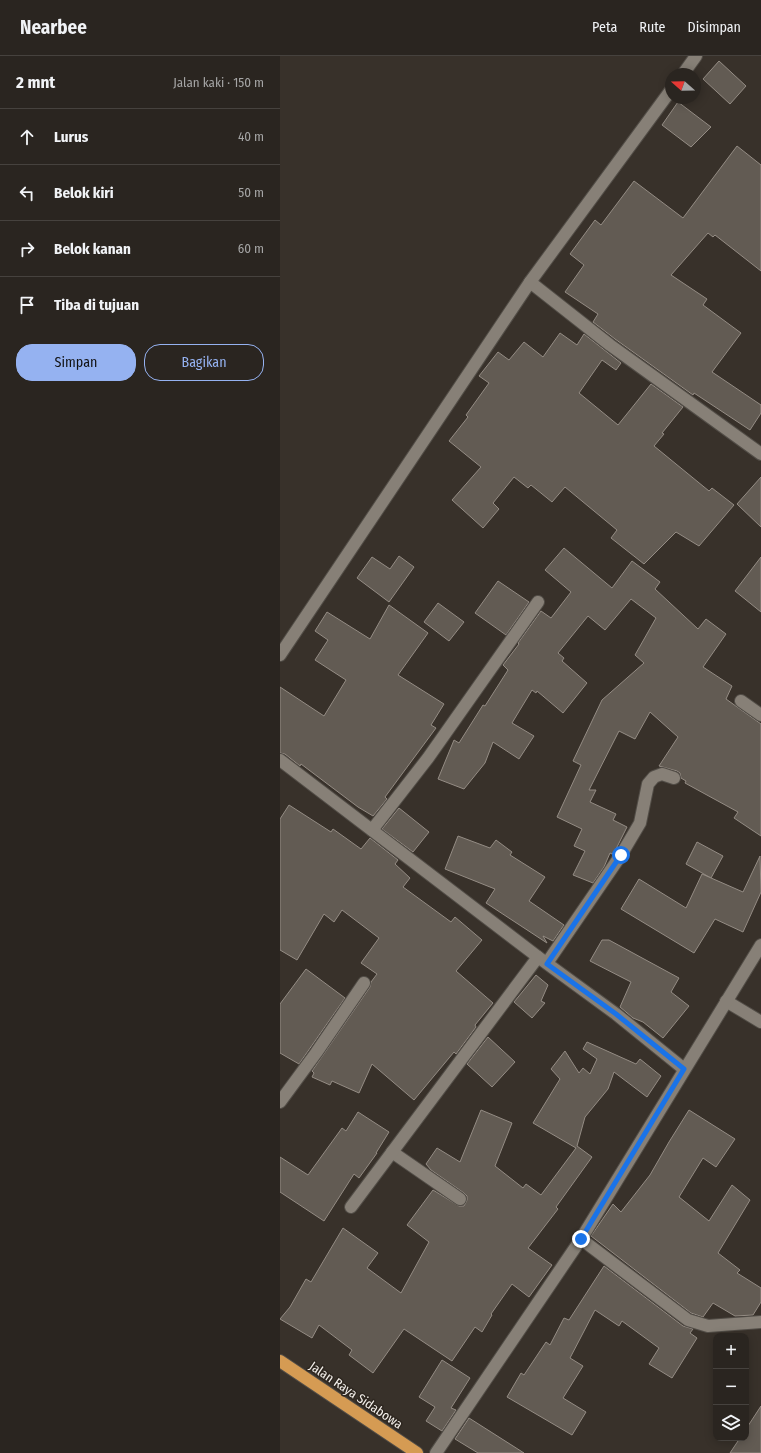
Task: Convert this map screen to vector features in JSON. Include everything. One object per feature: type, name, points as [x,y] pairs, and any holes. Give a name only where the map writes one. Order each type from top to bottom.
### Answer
[{"type":"highway","name":"Jalan Raya Sidabowa","points":[[280,1361],[417,1453]]},
{"type":"street","points":[[687,68],[696,56]]},
{"type":"street","points":[[280,655],[530,282],[665,98]]},
{"type":"street","points":[[530,282],[610,345],[761,454]]},
{"type":"street","points":[[372,830],[428,758],[538,602]]},
{"type":"street","points":[[741,701],[761,715]]},
{"type":"street","points":[[280,760],[542,960],[616,1014],[684,1069]]},
{"type":"street","points":[[351,1207],[392,1152],[542,960],[621,855],[640,823],[648,784],[654,777],[662,774],[674,778]]},
{"type":"street","points":[[436,1453],[581,1239],[684,1069],[761,946]]},
{"type":"street","points":[[280,1102],[364,983]]},
{"type":"street","points":[[726,1001],[761,1022]]},
{"type":"street","points":[[392,1152],[460,1199]]},
{"type":"street","points":[[581,1239],[688,1320],[708,1326],[761,1322]]},
{"type":"building","points":[[719,61],[746,86],[730,104],[703,79]]},
{"type":"building","points":[[677,104],[681,104],[711,127],[691,147],[662,125]]},
{"type":"building","points":[[737,146],[761,165],[761,271],[715,235],[713,237],[708,233],[671,275],[707,299],[703,305],[741,333],[712,372],[761,405],[761,413],[750,430],[694,393],[693,395],[615,339],[593,322],[598,314],[565,292],[584,265],[570,254],[595,220],[601,225],[634,181],[683,218]]},
{"type":"building","points":[[560,333],[577,345],[584,334],[621,363],[616,370],[602,360],[579,393],[618,425],[651,384],[683,407],[662,433],[664,434],[654,446],[709,491],[712,488],[734,505],[699,546],[676,532],[644,564],[611,538],[617,530],[565,487],[552,502],[531,485],[528,488],[514,477],[493,503],[499,509],[483,528],[452,500],[481,467],[449,441],[468,417],[466,415],[489,383],[479,376],[498,352],[509,360],[524,342],[543,357]]},
{"type":"building","points":[[761,477],[761,527],[737,504]]},
{"type":"building","points":[[564,548],[612,588],[632,561],[660,582],[655,589],[698,629],[706,619],[726,634],[703,667],[732,686],[726,699],[761,724],[761,836],[734,818],[738,812],[685,783],[686,781],[681,778],[680,773],[677,771],[659,766],[678,737],[650,712],[635,739],[619,731],[589,790],[596,790],[590,802],[616,814],[613,820],[627,827],[615,851],[612,854],[610,853],[604,867],[593,883],[573,875],[585,851],[574,846],[582,829],[557,817],[581,765],[573,761],[602,700],[644,663],[635,655],[656,618],[631,599],[605,630],[588,616],[558,653],[564,658],[562,661],[587,683],[563,713],[537,691],[536,693],[532,690],[512,723],[534,736],[519,759],[493,742],[485,763],[464,789],[438,779],[454,740],[459,743],[483,705],[485,706],[508,670],[503,665],[519,644],[518,643],[541,611],[551,618],[571,592],[545,570]]},
{"type":"building","points":[[399,556],[414,567],[389,602],[357,578],[372,557],[390,569]]},
{"type":"building","points":[[761,557],[761,612],[735,591]]},
{"type":"building","points":[[498,581],[529,602],[506,635],[475,613]]},
{"type":"building","points":[[438,603],[464,622],[449,641],[424,622]]},
{"type":"building","points":[[389,605],[428,633],[398,675],[444,704],[431,725],[436,728],[385,797],[387,799],[373,816],[358,807],[301,764],[300,766],[285,754],[280,753],[280,687],[324,716],[346,680],[315,660],[328,640],[315,631],[327,612],[370,639]]},
{"type":"building","points":[[289,805],[331,832],[333,829],[361,849],[370,838],[398,860],[395,864],[410,878],[403,887],[451,922],[455,917],[482,940],[456,971],[493,1003],[475,1025],[476,1027],[456,1054],[454,1052],[414,1100],[372,1064],[359,1093],[332,1081],[330,1085],[312,1077],[314,1073],[312,1071],[370,987],[371,982],[377,974],[361,963],[379,938],[342,910],[334,922],[324,914],[297,960],[280,950],[280,819]]},
{"type":"building","points":[[399,808],[429,832],[413,852],[382,829]]},
{"type":"building","points":[[458,836],[490,848],[496,840],[512,852],[510,855],[545,877],[529,901],[564,925],[553,941],[543,936],[547,943],[486,903],[495,889],[445,869]]},
{"type":"building","points":[[697,842],[723,856],[711,878],[686,864]]},
{"type":"building","points":[[760,856],[761,892],[743,932],[715,919],[694,953],[621,909],[639,879],[686,908],[702,874],[743,892]]},
{"type":"building","points":[[602,940],[609,940],[679,978],[671,992],[689,1006],[663,1038],[643,1022],[633,1018],[620,1007],[631,982],[590,961]]},
{"type":"building","points":[[306,969],[345,998],[299,1064],[280,1053],[280,1004]]},
{"type":"building","points":[[536,975],[548,985],[541,1001],[545,1003],[532,1018],[514,1002]]},
{"type":"building","points":[[488,1037],[515,1062],[492,1087],[467,1064]]},
{"type":"building","points":[[587,1042],[636,1064],[640,1059],[661,1076],[647,1097],[614,1072],[608,1089],[585,1117],[577,1146],[592,1157],[556,1207],[558,1209],[528,1248],[552,1265],[529,1297],[512,1284],[491,1314],[492,1315],[482,1332],[475,1327],[452,1361],[404,1329],[373,1373],[349,1355],[352,1350],[319,1325],[312,1338],[280,1319],[290,1307],[306,1279],[311,1282],[343,1228],[378,1253],[367,1268],[401,1293],[429,1242],[407,1225],[433,1190],[459,1206],[464,1206],[467,1200],[467,1196],[464,1193],[431,1170],[426,1164],[437,1148],[460,1162],[481,1110],[512,1123],[495,1166],[523,1188],[526,1184],[541,1195],[576,1148],[533,1123],[560,1079],[551,1069],[565,1051],[579,1073],[583,1068],[590,1074],[597,1059],[583,1049]]},
{"type":"building","points":[[689,1110],[735,1139],[716,1167],[703,1158],[679,1197],[709,1221],[732,1185],[750,1200],[718,1253],[740,1270],[737,1273],[761,1288],[761,1302],[753,1315],[735,1316],[713,1303],[703,1317],[691,1313],[591,1236],[613,1204],[621,1212],[650,1175]]},
{"type":"building","points":[[358,1112],[389,1132],[377,1153],[359,1178],[354,1174],[324,1221],[280,1192],[280,1157],[308,1175],[342,1128],[346,1131]]},
{"type":"building","points":[[604,1266],[683,1326],[693,1329],[690,1333],[697,1338],[672,1378],[649,1364],[659,1348],[622,1321],[619,1326],[595,1310],[570,1358],[583,1366],[563,1398],[586,1412],[572,1435],[507,1397],[521,1373],[524,1375],[546,1342],[550,1345],[564,1318],[569,1320]]},
{"type":"building","points":[[442,1360],[470,1378],[451,1408],[456,1410],[442,1431],[426,1421],[435,1407],[419,1397]]},
{"type":"building","points":[[761,1406],[761,1453],[730,1453],[738,1441],[749,1441],[749,1424]]},
{"type":"building","points":[[469,1418],[524,1453],[478,1453],[455,1439]]},
{"type":"route","points":[[581,1239],[684,1069],[616,1014],[547,964],[621,855]]}]
